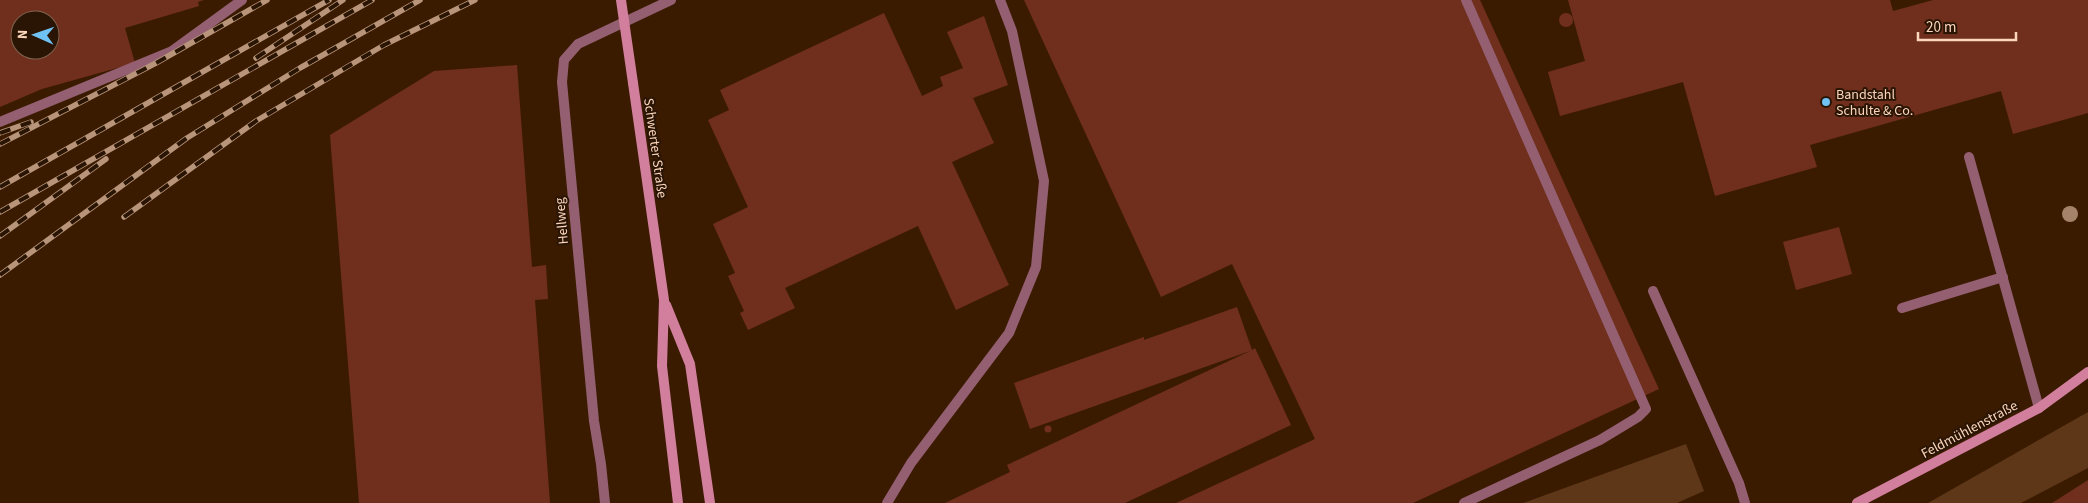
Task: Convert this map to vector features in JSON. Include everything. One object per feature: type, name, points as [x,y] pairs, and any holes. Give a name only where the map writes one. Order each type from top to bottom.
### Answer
[{"type":"main road","name":"Schwerter Straße","points":[[621,0],[664,300],[662,366],[678,503]]},
{"type":"main road","name":"Schwerter Straße","points":[[664,300],[690,364],[710,503]]},
{"type":"main road","name":"Feldmühlenstraße","points":[[1857,503],[2039,408],[2088,372]]},
{"type":"street","points":[[0,122],[172,51],[242,0]]},
{"type":"street","name":"Hellweg","points":[[605,503],[594,421],[562,82],[564,60],[578,44],[671,0]]},
{"type":"street","points":[[886,503],[911,463],[1009,333],[1036,267],[1044,180],[1012,31],[1000,0]]},
{"type":"street","points":[[1464,503],[1600,440],[1638,417],[1646,409],[1466,0]]},
{"type":"street","points":[[1969,157],[2039,408]]},
{"type":"street","points":[[1902,308],[2002,277]]},
{"type":"street","points":[[1653,291],[1739,484],[1745,503]]},
{"type":"shaded area","points":[[2088,412],[2088,468],[2021,503],[1928,503]]},
{"type":"shaded area","points":[[1686,444],[1704,491],[1677,503],[1523,503]]},
{"type":"building","points":[[0,0],[204,0],[198,2],[199,6],[125,28],[135,63],[42,89],[0,107]]},
{"type":"building","points":[[1024,0],[1480,0],[1659,389],[1413,503],[1176,503],[1315,439],[1232,264],[1161,297]]},
{"type":"building","name":"Bandstahl Schulte & Co.","points":[[1568,0],[1890,0],[1893,11],[1933,0],[2088,0],[2088,113],[2013,134],[2001,91],[1810,145],[1817,167],[1715,196],[1683,82],[1560,116],[1548,72],[1585,61]]},
{"type":"building","points":[[884,13],[922,96],[943,86],[940,77],[963,68],[947,32],[984,16],[1008,85],[973,98],[994,143],[952,162],[1009,285],[956,310],[918,226],[785,288],[795,308],[748,330],[740,313],[744,311],[728,276],[735,273],[713,224],[748,207],[708,120],[729,110],[720,90]]},
{"type":"building","points":[[1566,13],[1571,15],[1573,20],[1571,25],[1566,27],[1561,25],[1559,20],[1561,15]]},
{"type":"building","points":[[517,65],[532,267],[546,265],[548,299],[535,300],[550,503],[359,503],[330,135],[434,71]]},
{"type":"building","points":[[1839,227],[1852,274],[1796,290],[1783,242]]},
{"type":"building","points":[[1237,307],[1252,350],[1255,348],[1291,425],[1125,503],[945,503],[1010,472],[1007,465],[1250,351],[1030,429],[1014,383],[1144,337],[1144,340]]},
{"type":"building","points":[[1048,426],[1051,429],[1048,432],[1045,429]]},
{"type":"building","points":[[2088,480],[2088,503],[2052,503]]},
{"type":"railway","points":[[0,144],[156,63],[267,0]]},
{"type":"railway","points":[[0,187],[329,0]]},
{"type":"railway","points":[[256,58],[343,0]]},
{"type":"railway","points":[[0,212],[372,0]]},
{"type":"railway","points":[[0,275],[187,138],[300,68],[420,0]]},
{"type":"railway","points":[[124,217],[256,121],[384,45],[475,0]]},
{"type":"railway","points":[[0,133],[31,122]]},
{"type":"railway","points":[[0,236],[106,159]]},
{"type":"place","name":"Bandstahl Schulte & Co.","points":[[1826,102]]}]
